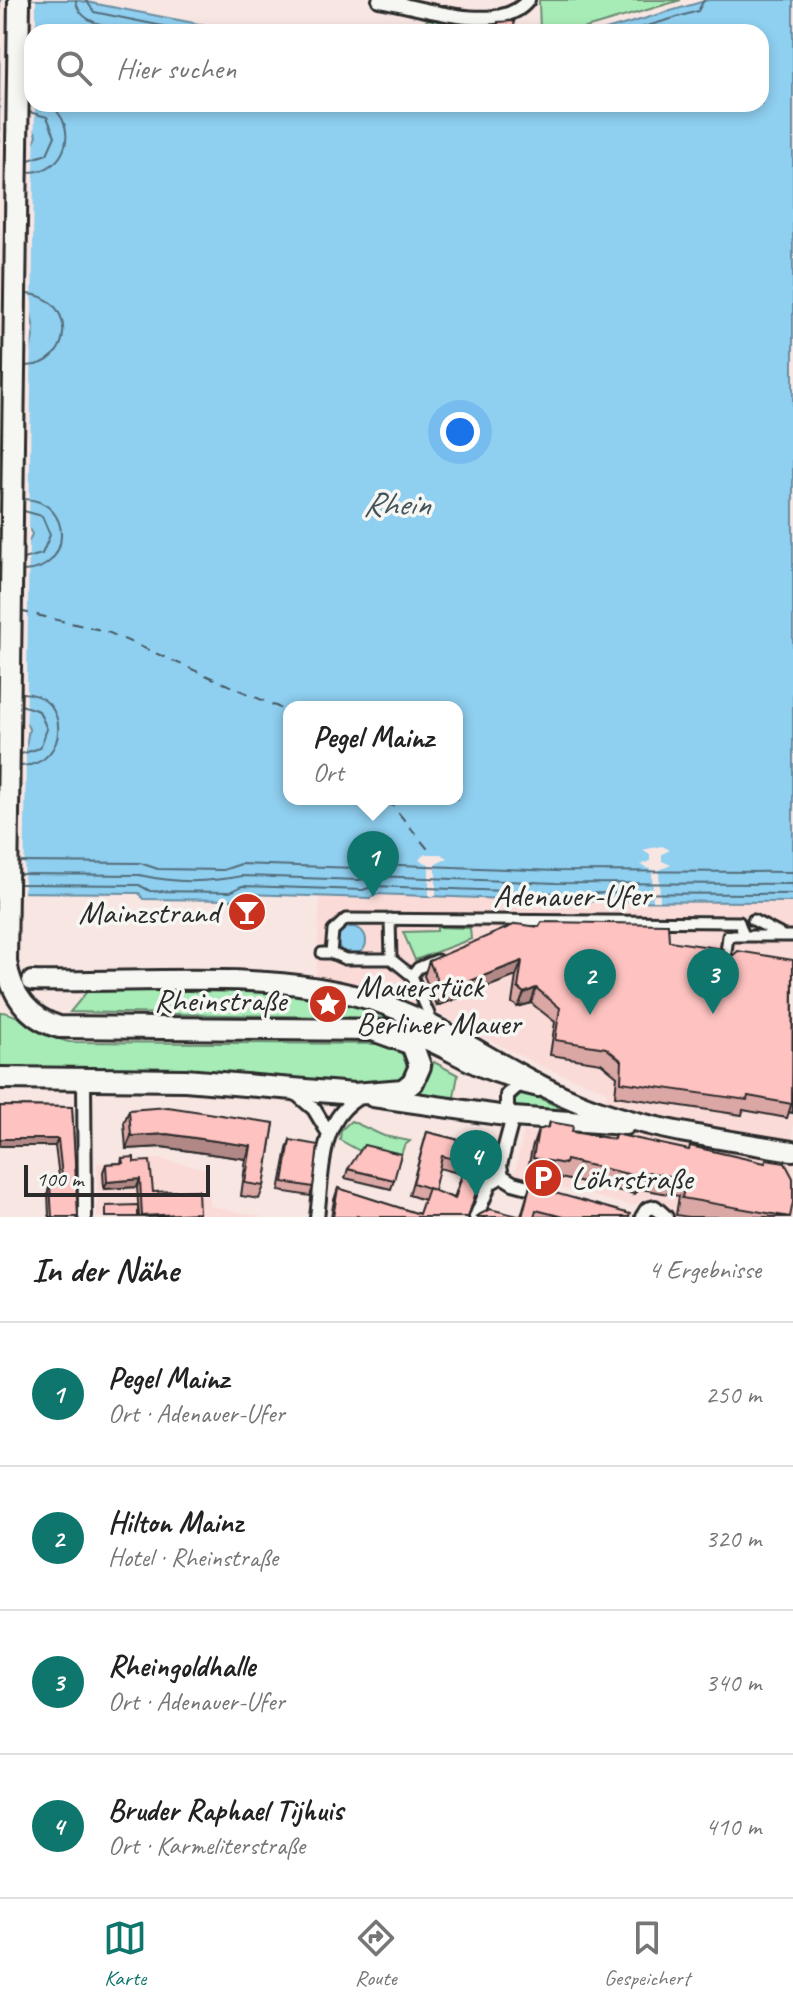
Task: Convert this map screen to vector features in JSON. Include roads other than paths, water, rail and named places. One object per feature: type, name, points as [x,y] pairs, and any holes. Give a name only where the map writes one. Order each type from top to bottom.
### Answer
[{"type":"main road","points":[[0,983],[6,962],[19,0]]},
{"type":"main road","name":"Rheinstraße","points":[[6,962],[10,982],[21,1002],[40,1020],[59,1027],[373,1030],[412,1044],[420,1060],[419,1072],[403,1090],[358,1094]]},
{"type":"main road","name":"Rheinstraße","points":[[32,981],[273,982],[338,991],[429,1023],[527,1083],[660,1127]]},
{"type":"main road","points":[[373,1030],[413,1033],[485,1069],[527,1083]]},
{"type":"main road","name":"Rheinstraße","points":[[0,1078],[286,1087],[358,1094],[513,1117],[660,1127],[793,1151]]},
{"type":"street","points":[[379,0],[484,19],[519,11],[528,0]]},
{"type":"street","name":"Adenauer-Ufer","points":[[391,959],[345,959],[326,953],[333,931],[346,919],[739,922],[744,936],[788,936]]},
{"type":"street","points":[[390,919],[391,959],[415,972],[429,1014]]},
{"type":"street","points":[[500,935],[537,920]]},
{"type":"street","name":"Adenauer-Ufer","points":[[753,920],[788,936]]},
{"type":"street","points":[[725,965],[728,936],[744,936]]},
{"type":"street","points":[[415,972],[446,957]]},
{"type":"street","points":[[84,1079],[85,1217]]},
{"type":"street","points":[[527,1083],[506,1099],[513,1117],[500,1165],[502,1176],[513,1183],[564,1198]]},
{"type":"street","points":[[286,1087],[314,1109],[329,1134]]},
{"type":"street","points":[[317,1217],[329,1134],[342,1108],[358,1094]]},
{"type":"street","points":[[476,1217],[490,1183],[502,1176]]},
{"type":"street","points":[[642,1217],[647,1209],[655,1207],[666,1217]]},
{"type":"water","name":"Rhein","points":[[0,0],[76,0],[199,24],[24,24],[24,112],[769,112],[769,24],[626,24],[708,0],[793,0],[793,902],[555,901],[375,894],[370,898],[242,894],[236,900],[143,899],[139,893],[0,892],[29,729],[26,723],[0,723],[0,541],[29,541],[32,534],[29,529],[0,529],[34,330],[0,139],[34,142],[37,135],[34,130],[0,131]]},
{"type":"water","points":[[352,927],[362,931],[366,941],[362,951],[352,955],[342,951],[338,941],[342,931]]},
{"type":"place","name":"Pegel Mainz","points":[[373,897]]},
{"type":"place","name":"Mainzstrand","points":[[247,912]]},
{"type":"place","name":"Mauerstück Berliner Mauer","points":[[328,1004]]},
{"type":"place","name":"Rheingoldhalle","points":[[713,1014]]},
{"type":"place","name":"Hilton Mainz","points":[[590,1015]]},
{"type":"place","name":"Löhrstraße","points":[[543,1178]]},
{"type":"place","name":"Bruder Raphael Tijhuis","points":[[476,1196]]}]
